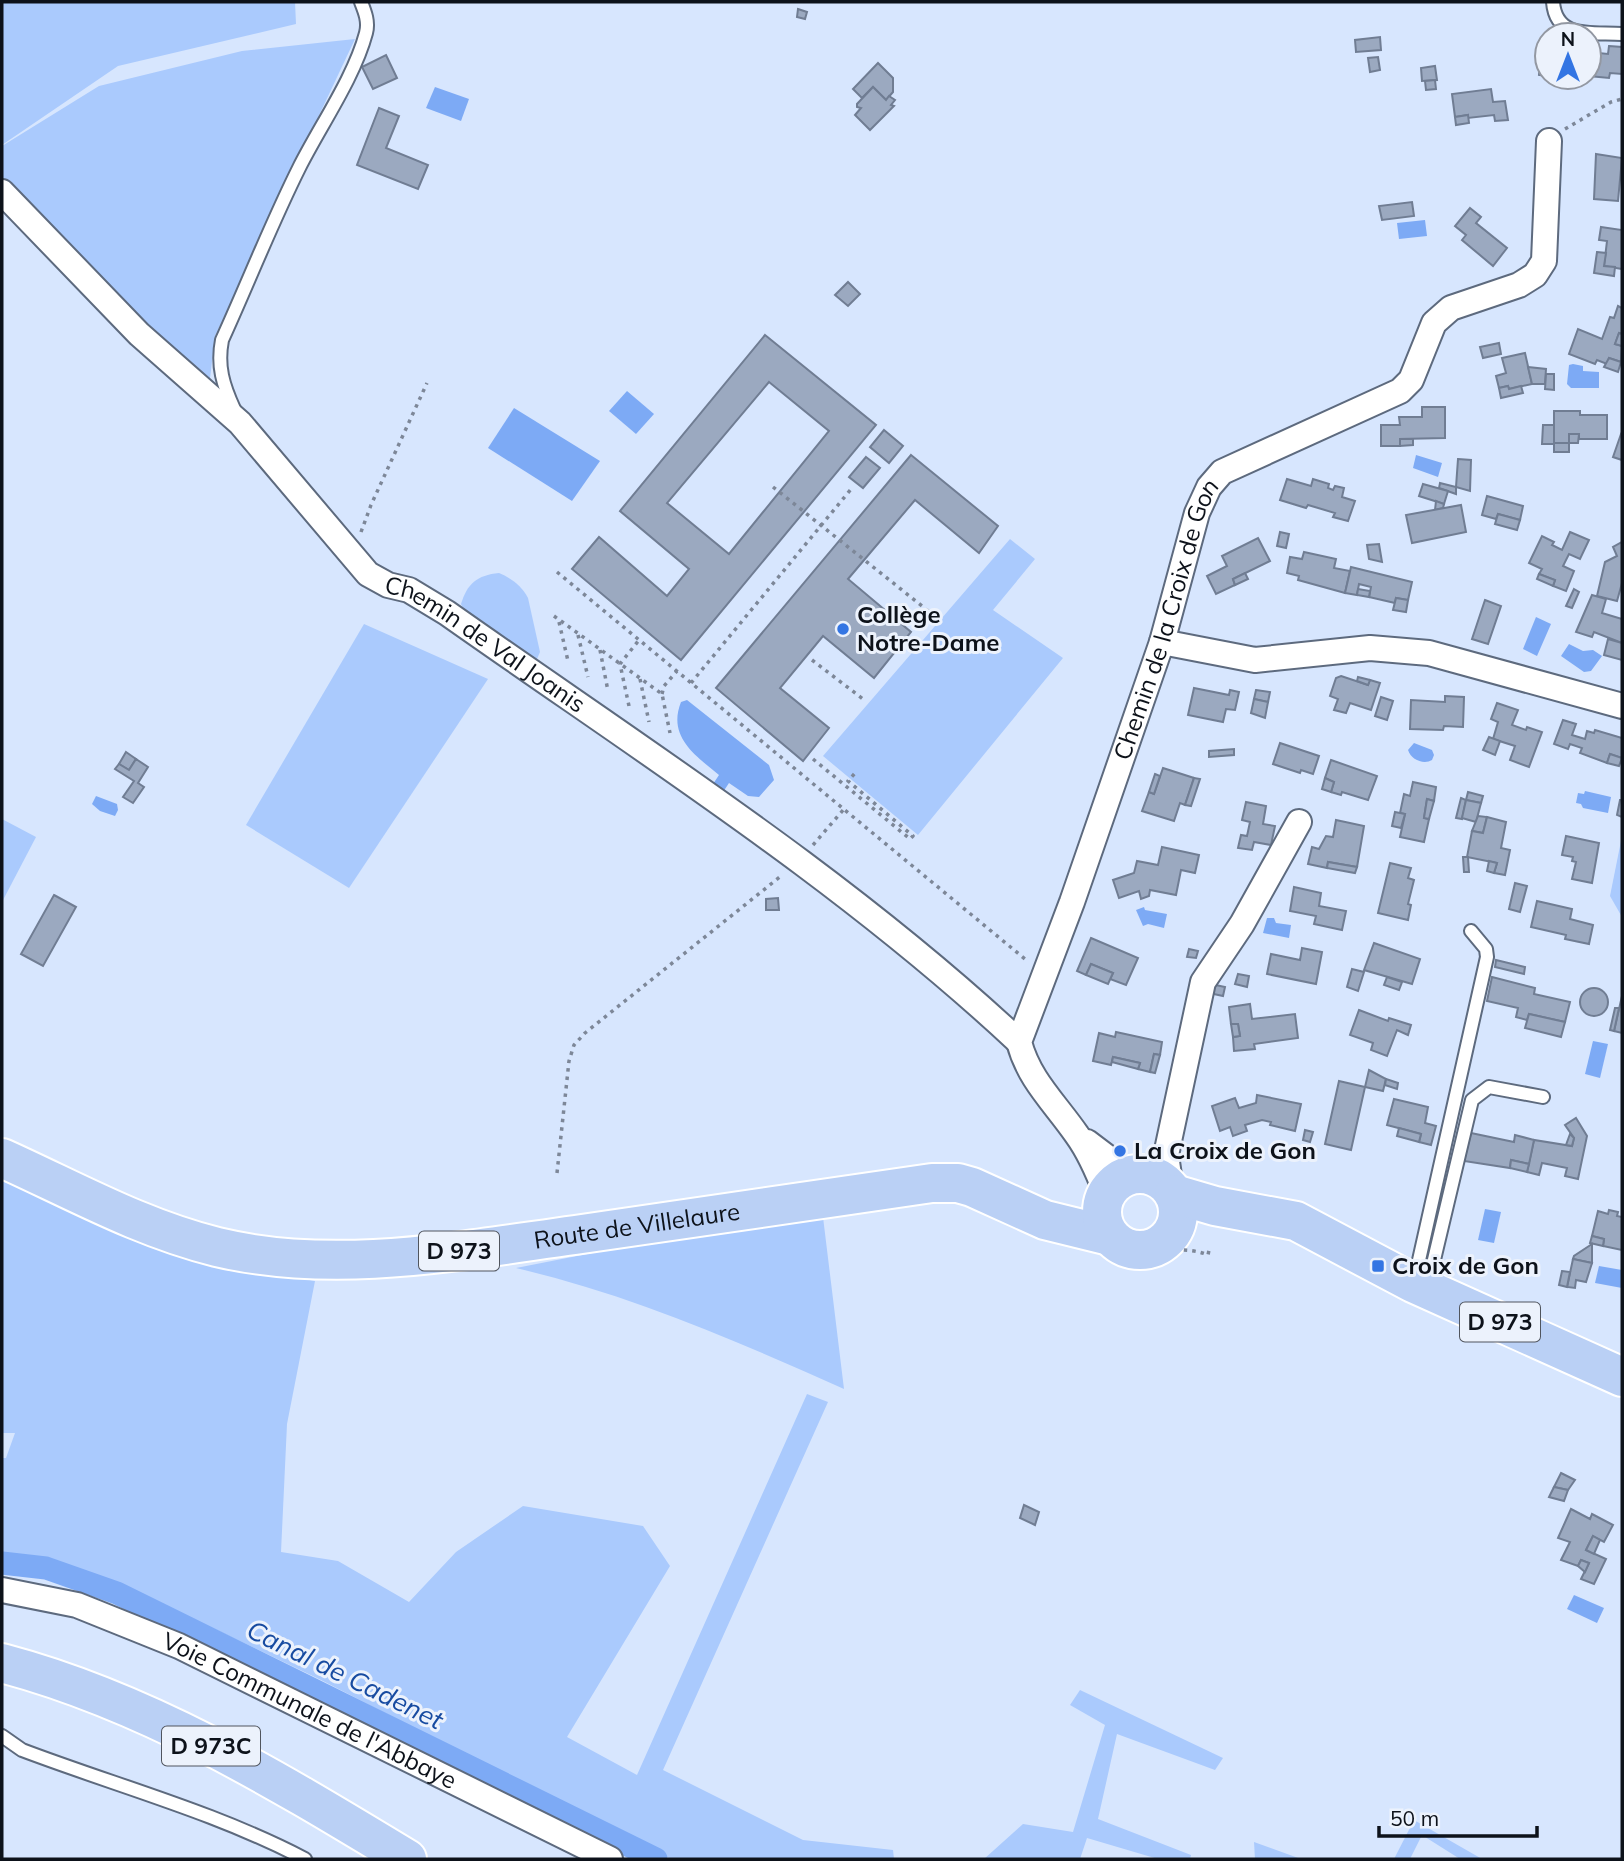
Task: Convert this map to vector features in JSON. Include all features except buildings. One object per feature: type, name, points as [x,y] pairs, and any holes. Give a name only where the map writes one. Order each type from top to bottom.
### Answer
[{"type":"main road","name":"Route de Villelaure","points":[[2,1158],[134,1221],[171,1234],[232,1249],[323,1259],[444,1253],[932,1183],[972,1186],[1058,1224],[1110,1236]]},
{"type":"main road","points":[[1031,1213],[1092,1203],[1143,1182]]},
{"type":"main road","points":[[1143,1182],[1178,1216],[1164,1240],[1147,1249],[1133,1249],[1121,1245],[1110,1236],[1102,1216],[1143,1182]]},
{"type":"main road","name":"D 973","points":[[1143,1182],[1215,1206],[1296,1221],[1378,1266],[1622,1377]]},
{"type":"main road","name":"D 973","points":[[1164,1240],[1212,1229],[1251,1229],[1321,1244],[1378,1266]]},
{"type":"main road","name":"D 973C","points":[[2,1663],[91,1692],[187,1733],[290,1788],[407,1859]]},
{"type":"street","name":"Chemin de la Croix de Gon","points":[[1019,1042],[1072,902],[1162,642],[1197,513],[1209,487],[1222,472],[1400,391],[1411,380],[1434,323],[1451,308],[1519,285],[1535,275],[1544,261],[1549,141]]},
{"type":"street","name":"Chemin de Val Joanis","points":[[2,192],[139,334],[240,422],[368,574],[388,585],[409,590],[447,613],[800,862],[897,937],[1019,1042]]},
{"type":"street","points":[[1162,642],[1255,660],[1370,648],[1429,653],[1622,706]]},
{"type":"street","points":[[1143,1182],[1203,982],[1242,924],[1299,822]]},
{"type":"street","points":[[1019,1042],[1025,1064],[1035,1082],[1076,1132],[1095,1162],[1143,1182]]},
{"type":"street","points":[[1076,1132],[1143,1182]]},
{"type":"street","name":"Voie Communale de l'Abbaye","points":[[3,1596],[77,1605],[179,1646],[610,1859]]},
{"type":"lane","points":[[240,422],[220,374],[222,340],[299,168],[336,100],[360,48],[367,30],[367,17],[361,2]]},
{"type":"lane","points":[[1553,2],[1558,22],[1567,30],[1622,34]]},
{"type":"lane","points":[[1420,1286],[1487,957],[1486,949],[1471,931]]},
{"type":"lane","points":[[1420,1286],[1472,1100],[1489,1087],[1543,1097]]},
{"type":"lane","points":[[2,1736],[22,1749],[169,1800],[305,1859]]},
{"type":"path","points":[[1549,141],[1571,124],[1611,102],[1622,99]]},
{"type":"path","points":[[359,562],[359,539],[371,505],[427,383]]},
{"type":"path","points":[[773,487],[932,614]]},
{"type":"path","points":[[691,682],[852,488]]},
{"type":"path","points":[[557,572],[1028,961]]},
{"type":"path","points":[[568,661],[556,617],[662,694]]},
{"type":"path","points":[[578,634],[588,677]]},
{"type":"path","points":[[620,664],[639,640]]},
{"type":"path","points":[[600,650],[608,691]]},
{"type":"path","points":[[813,660],[863,699]]},
{"type":"path","points":[[620,664],[629,706]]},
{"type":"path","points":[[670,733],[662,694],[664,686],[677,671]]},
{"type":"path","points":[[640,679],[649,722]]},
{"type":"path","points":[[813,759],[910,839],[913,836],[848,781],[856,772]]},
{"type":"path","points":[[556,1173],[565,1084],[574,1045],[585,1033],[800,862]]},
{"type":"path","points":[[1164,1240],[1170,1250],[1192,1249],[1209,1252]]},
{"type":"shaded area","points":[[2,2],[295,2],[296,24],[118,66],[2,145]]},
{"type":"shaded area","points":[[355,39],[215,336],[209,387],[105,295],[2,180],[2,146],[99,86],[242,51]]},
{"type":"shaded area","points":[[435,87],[469,99],[461,121],[426,108]]},
{"type":"shaded area","points":[[1425,220],[1427,236],[1399,239],[1397,223]]},
{"type":"shaded area","points":[[1569,365],[1583,366],[1583,371],[1599,372],[1599,388],[1571,388],[1567,384]]},
{"type":"shaded area","points":[[627,391],[654,414],[636,434],[609,411]]},
{"type":"shaded area","points":[[514,408],[600,461],[572,501],[488,448]]},
{"type":"shaded area","points":[[1416,455],[1442,463],[1438,477],[1413,468]]},
{"type":"shaded area","points":[[1010,539],[1035,559],[993,610],[1063,658],[918,835],[823,756]]},
{"type":"shaded area","points":[[499,573],[516,583],[528,598],[540,652],[537,659],[529,659],[466,615],[461,604],[466,591],[474,582]]},
{"type":"shaded area","points":[[1536,617],[1551,624],[1537,656],[1523,649]]},
{"type":"shaded area","points":[[364,624],[488,679],[349,888],[246,825]]},
{"type":"shaded area","points":[[1569,644],[1583,651],[1593,650],[1602,656],[1591,671],[1584,672],[1561,656]]},
{"type":"shaded area","points":[[687,700],[769,765],[774,780],[759,797],[748,796],[729,783],[723,792],[713,784],[719,775],[686,745],[678,726],[681,702]]},
{"type":"shaded area","points":[[1414,743],[1432,750],[1432,760],[1422,762],[1415,759],[1408,750]]},
{"type":"shaded area","points":[[1585,791],[1611,797],[1608,813],[1583,808],[1576,803],[1578,793],[1584,794]]},
{"type":"shaded area","points":[[96,796],[117,804],[115,816],[100,811],[92,804]]},
{"type":"shaded area","points":[[2,819],[36,837],[2,902]]},
{"type":"shaded area","points":[[1622,836],[1622,917],[1610,896]]},
{"type":"shaded area","points":[[1144,907],[1145,910],[1167,914],[1164,928],[1148,924],[1143,926],[1136,910]]},
{"type":"shaded area","points":[[1267,918],[1274,918],[1276,923],[1291,925],[1289,938],[1263,933]]},
{"type":"shaded area","points":[[1593,1041],[1608,1044],[1600,1078],[1585,1074]]},
{"type":"shaded area","points":[[2,1175],[178,1255],[315,1281],[287,1424],[281,1552],[338,1561],[409,1602],[456,1552],[523,1506],[643,1526],[670,1566],[567,1737],[637,1775],[807,1394],[828,1402],[663,1770],[803,1840],[893,1850],[894,1859],[671,1859],[321,1680],[169,1607],[90,1573],[49,1560],[2,1554],[2,1458],[6,1458],[15,1433],[2,1433]]},
{"type":"shaded area","points":[[1485,1209],[1501,1212],[1494,1243],[1478,1240]]},
{"type":"shaded area","points":[[823,1217],[844,1389],[642,1305],[516,1268],[628,1246]]},
{"type":"shaded area","points":[[1599,1266],[1622,1270],[1622,1288],[1595,1283]]},
{"type":"shaded area","points":[[1574,1595],[1604,1608],[1597,1623],[1567,1609]]},
{"type":"shaded area","points":[[1080,1690],[1223,1758],[1215,1770],[1117,1734],[1098,1819],[1191,1855],[1190,1859],[1158,1859],[1087,1838],[1080,1859],[984,1859],[1023,1824],[1073,1832],[1105,1725],[1070,1705]]},
{"type":"shaded area","points":[[1414,1820],[1482,1859],[1460,1859],[1422,1835],[1410,1859],[1394,1859]]},
{"type":"shaded area","points":[[1254,1842],[1301,1859],[1255,1859]]},
{"type":"waterway","name":"Canal de Cadenet","points":[[2,1563],[46,1568],[117,1593],[656,1859]]},
{"type":"place","name":"Collège Notre-Dame","points":[[843,629]]},
{"type":"place","name":"La Croix de Gon","points":[[1120,1151]]},
{"type":"place","name":"Croix de Gon","points":[[1378,1266]]}]
